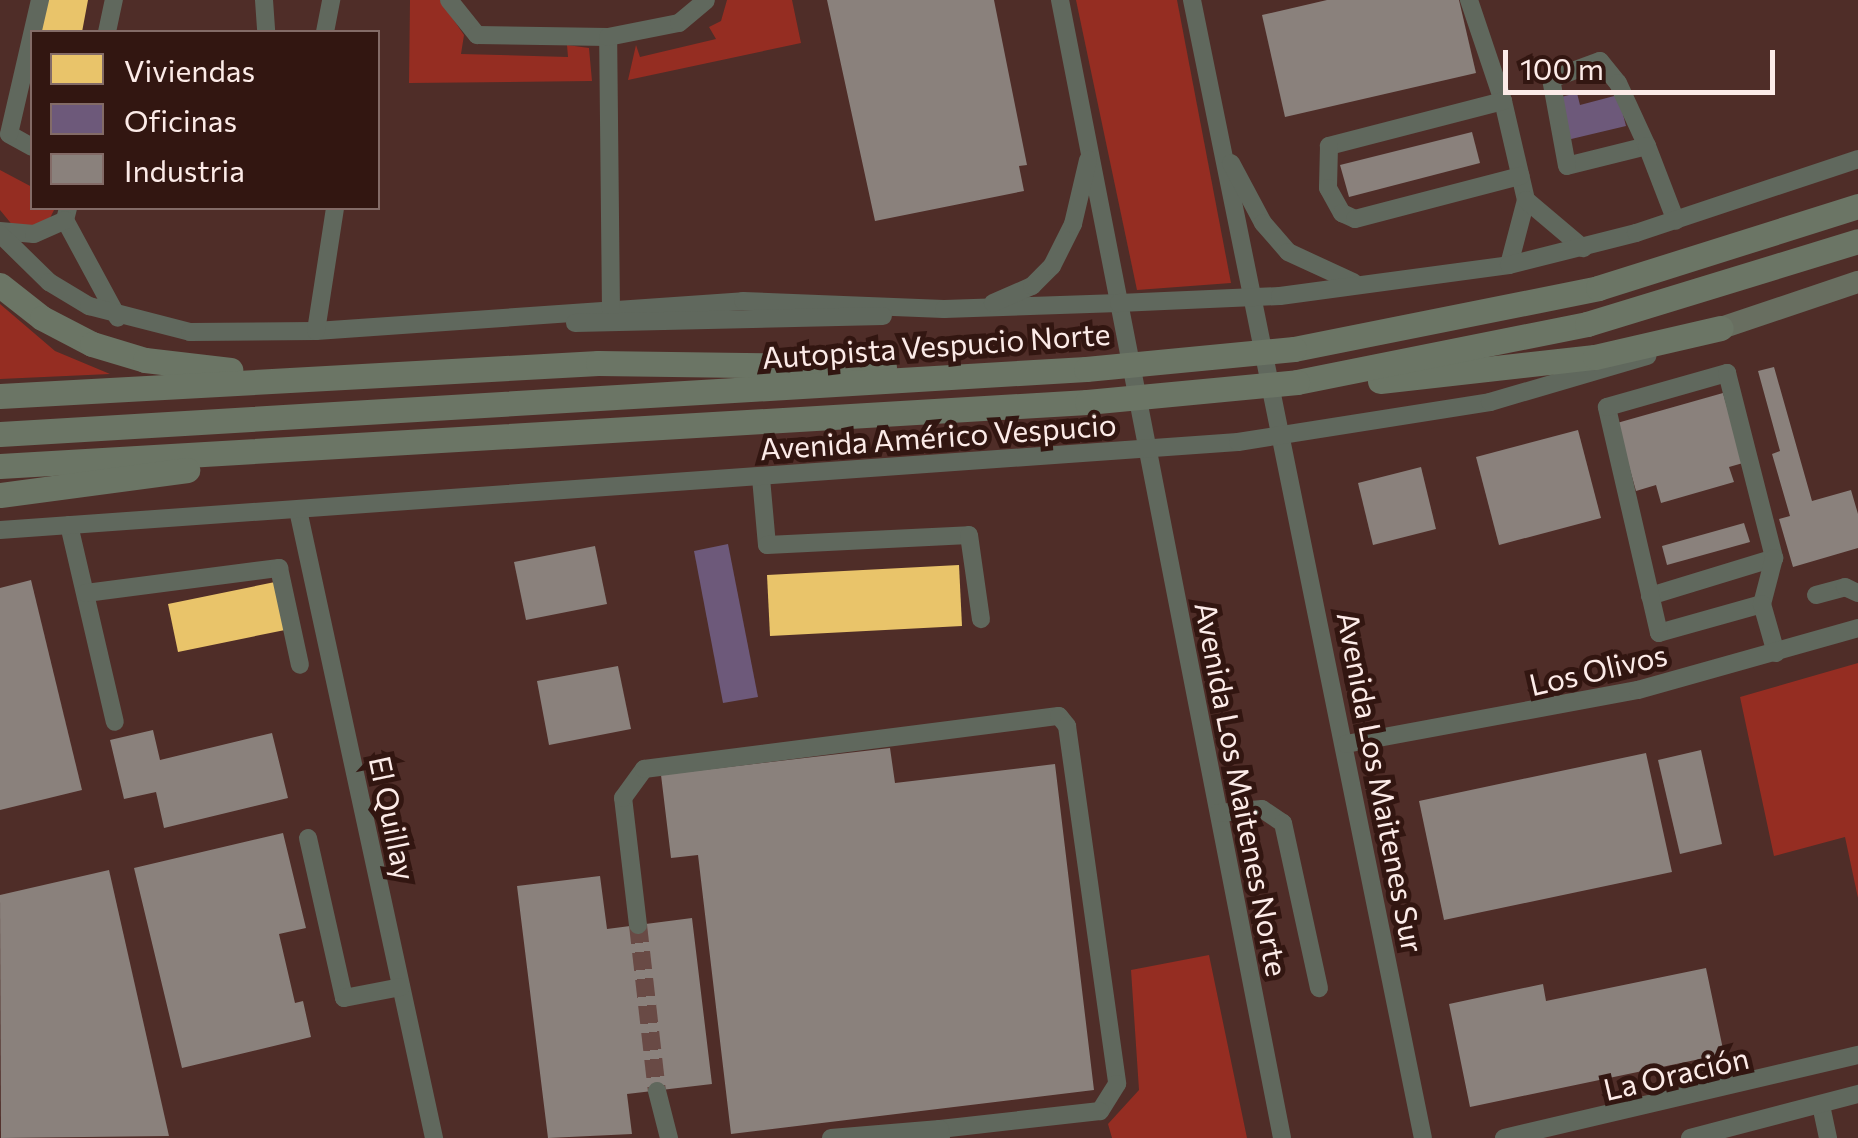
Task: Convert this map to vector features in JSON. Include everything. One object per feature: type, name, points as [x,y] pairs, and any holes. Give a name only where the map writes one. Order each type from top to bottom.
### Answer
[{"type":"highway","name":"Autopista Vespucio Norte","points":[[0,434],[1086,369],[1294,349],[1545,301],[1858,206]]},
{"type":"highway","points":[[1308,381],[1587,324],[1858,241]]},
{"type":"highway","points":[[0,285],[66,332],[118,354],[299,378]]},
{"type":"highway","points":[[0,466],[1087,402],[1308,381],[1486,374],[1721,328]]},
{"type":"highway","points":[[0,396],[613,363],[870,366],[973,376]]},
{"type":"highway","points":[[0,496],[321,448]]},
{"type":"main road","name":"Avenida Américo Vespucio","points":[[1721,328],[1858,282]]},
{"type":"street","points":[[33,30],[40,0]]},
{"type":"street","points":[[107,30],[114,0]]},
{"type":"street","points":[[264,0],[266,30]]},
{"type":"street","points":[[327,30],[331,0]]},
{"type":"street","points":[[449,0],[477,35],[608,37],[680,23],[706,0]]},
{"type":"street","name":"Avenida Los Maitenes Norte","points":[[1060,0],[1282,1138]]},
{"type":"street","points":[[1192,0],[1218,135],[1251,204],[1288,252],[1330,276],[1368,285]]},
{"type":"street","points":[[1469,0],[1503,100],[1526,200],[1508,265]]},
{"type":"street","points":[[608,37],[611,310]]},
{"type":"street","points":[[30,43],[9,134],[30,146]]},
{"type":"street","points":[[1646,146],[1567,166],[1551,80],[1600,61],[1618,83],[1646,146],[1676,221]]},
{"type":"street","points":[[1503,100],[1329,146],[1328,188],[1342,213],[1355,219],[1520,176]]},
{"type":"street","name":"Avenida Los Maitenes Sur","points":[[1218,135],[1346,744],[1423,1138]]},
{"type":"street","points":[[981,308],[1032,286],[1052,266],[1073,224],[1090,154]]},
{"type":"street","points":[[531,317],[702,324],[944,309],[1251,297],[1368,285],[1508,265],[1583,248],[1858,159]]},
{"type":"street","points":[[1526,200],[1583,248]]},
{"type":"street","points":[[316,331],[334,210]]},
{"type":"street","points":[[0,232],[34,234],[67,214],[118,318]]},
{"type":"street","points":[[0,232],[49,282],[118,318],[201,332],[316,331],[772,300],[944,309]]},
{"type":"street","name":"Avenida Américo Vespucio","points":[[0,530],[1148,451],[1283,436],[1490,402],[1721,328]]},
{"type":"street","points":[[1762,604],[1658,633],[1606,407],[1726,373],[1774,558],[1762,604],[1776,653]]},
{"type":"street","points":[[761,478],[767,545],[970,535],[981,619]]},
{"type":"street","name":"El Quillay","points":[[298,510],[434,1138]]},
{"type":"street","points":[[69,525],[115,722]]},
{"type":"street","points":[[1650,596],[1774,558]]},
{"type":"street","points":[[86,594],[279,568],[300,665]]},
{"type":"street","points":[[1816,595],[1845,587],[1858,593]]},
{"type":"street","name":"Los Olivos","points":[[1346,744],[1558,708],[1776,653],[1858,628]]},
{"type":"street","points":[[638,925],[623,798],[644,769],[1059,716],[1066,726],[1117,1084],[1100,1111],[940,1134],[832,1138]]},
{"type":"street","points":[[1218,813],[1262,809],[1283,822],[1319,988]]},
{"type":"street","points":[[308,838],[344,998],[401,987]]},
{"type":"street","name":"La Oración","points":[[1504,1138],[1858,1055]]},
{"type":"street","points":[[656,1091],[669,1138]]},
{"type":"street","points":[[1690,1138],[1858,1094]]},
{"type":"street","points":[[1821,1104],[1828,1138]]},
{"type":"shaded area","points":[[410,0],[440,0],[464,35],[461,54],[568,57],[567,45],[589,48],[592,81],[409,83]]},
{"type":"shaded area","points":[[727,0],[792,0],[801,43],[628,80],[636,45],[640,57],[716,39],[709,27],[721,21]]},
{"type":"shaded area","points":[[1076,0],[1177,0],[1231,283],[1137,290]]},
{"type":"shaded area","points":[[0,170],[30,186],[30,210],[54,210],[50,218],[35,228],[14,227],[0,210]]},
{"type":"shaded area","points":[[0,304],[55,351],[110,374],[0,379]]},
{"type":"shaded area","points":[[1858,663],[1858,898],[1845,837],[1774,856],[1740,697]]},
{"type":"shaded area","points":[[1209,955],[1247,1138],[1112,1138],[1108,1124],[1139,1090],[1131,970]]},
{"type":"building: Viviendas","points":[[48,0],[88,0],[82,30],[41,30]]},
{"type":"building: Viviendas","points":[[959,565],[962,626],[770,636],[767,575]]},
{"type":"building: Viviendas","points":[[275,582],[285,630],[178,652],[168,604]]},
{"type":"building: Oficinas","points":[[1577,93],[1580,105],[1618,95],[1626,126],[1567,140],[1557,98]]},
{"type":"building: Oficinas","points":[[728,544],[758,697],[723,703],[694,551]]},
{"type":"building: Industria","points":[[827,0],[994,0],[1027,165],[1019,166],[1024,191],[875,221]]},
{"type":"building: Industria","points":[[1327,0],[1459,0],[1476,73],[1285,117],[1262,15]]},
{"type":"building: Industria","points":[[1472,132],[1480,163],[1349,197],[1340,165]]},
{"type":"building: Industria","points":[[1774,367],[1812,501],[1851,490],[1858,514],[1858,548],[1793,567],[1779,519],[1790,516],[1772,454],[1780,451],[1758,371]]},
{"type":"building: Industria","points":[[1723,393],[1743,463],[1729,467],[1734,482],[1661,503],[1656,485],[1636,491],[1617,423]]},
{"type":"building: Industria","points":[[1578,430],[1601,518],[1499,545],[1476,457]]},
{"type":"building: Industria","points":[[1421,467],[1436,529],[1373,545],[1358,483]]},
{"type":"building: Industria","points":[[1744,523],[1750,542],[1667,565],[1662,546]]},
{"type":"building: Industria","points":[[595,546],[607,604],[526,620],[514,562]]},
{"type":"building: Industria","points":[[31,580],[82,790],[0,810],[0,588]]},
{"type":"building: Industria","points":[[618,666],[631,729],[549,745],[537,681]]},
{"type":"building: Industria","points":[[153,730],[160,760],[272,733],[288,798],[164,828],[156,792],[124,799],[110,740]]},
{"type":"building: Industria","points":[[890,748],[895,783],[1055,764],[1094,1090],[731,1134],[698,855],[671,858],[661,775]]},
{"type":"building: Industria","points":[[1701,750],[1722,844],[1680,854],[1658,760]]},
{"type":"building: Industria","points":[[1646,753],[1672,872],[1444,920],[1419,801]]},
{"type":"building: Industria","points":[[283,833],[306,928],[279,934],[295,1003],[303,1001],[311,1037],[182,1068],[134,868]]},
{"type":"building: Industria","points":[[109,870],[169,1136],[1,1138],[0,895]]},
{"type":"building: Industria","points":[[600,876],[607,929],[692,918],[712,1084],[627,1094],[632,1134],[548,1138],[517,886]]},
{"type":"building: Industria","points":[[1706,968],[1724,1054],[1470,1107],[1449,1004],[1543,984],[1546,1001]]},
{"type":"tunnel","points":[[638,925],[657,1091]]}]
